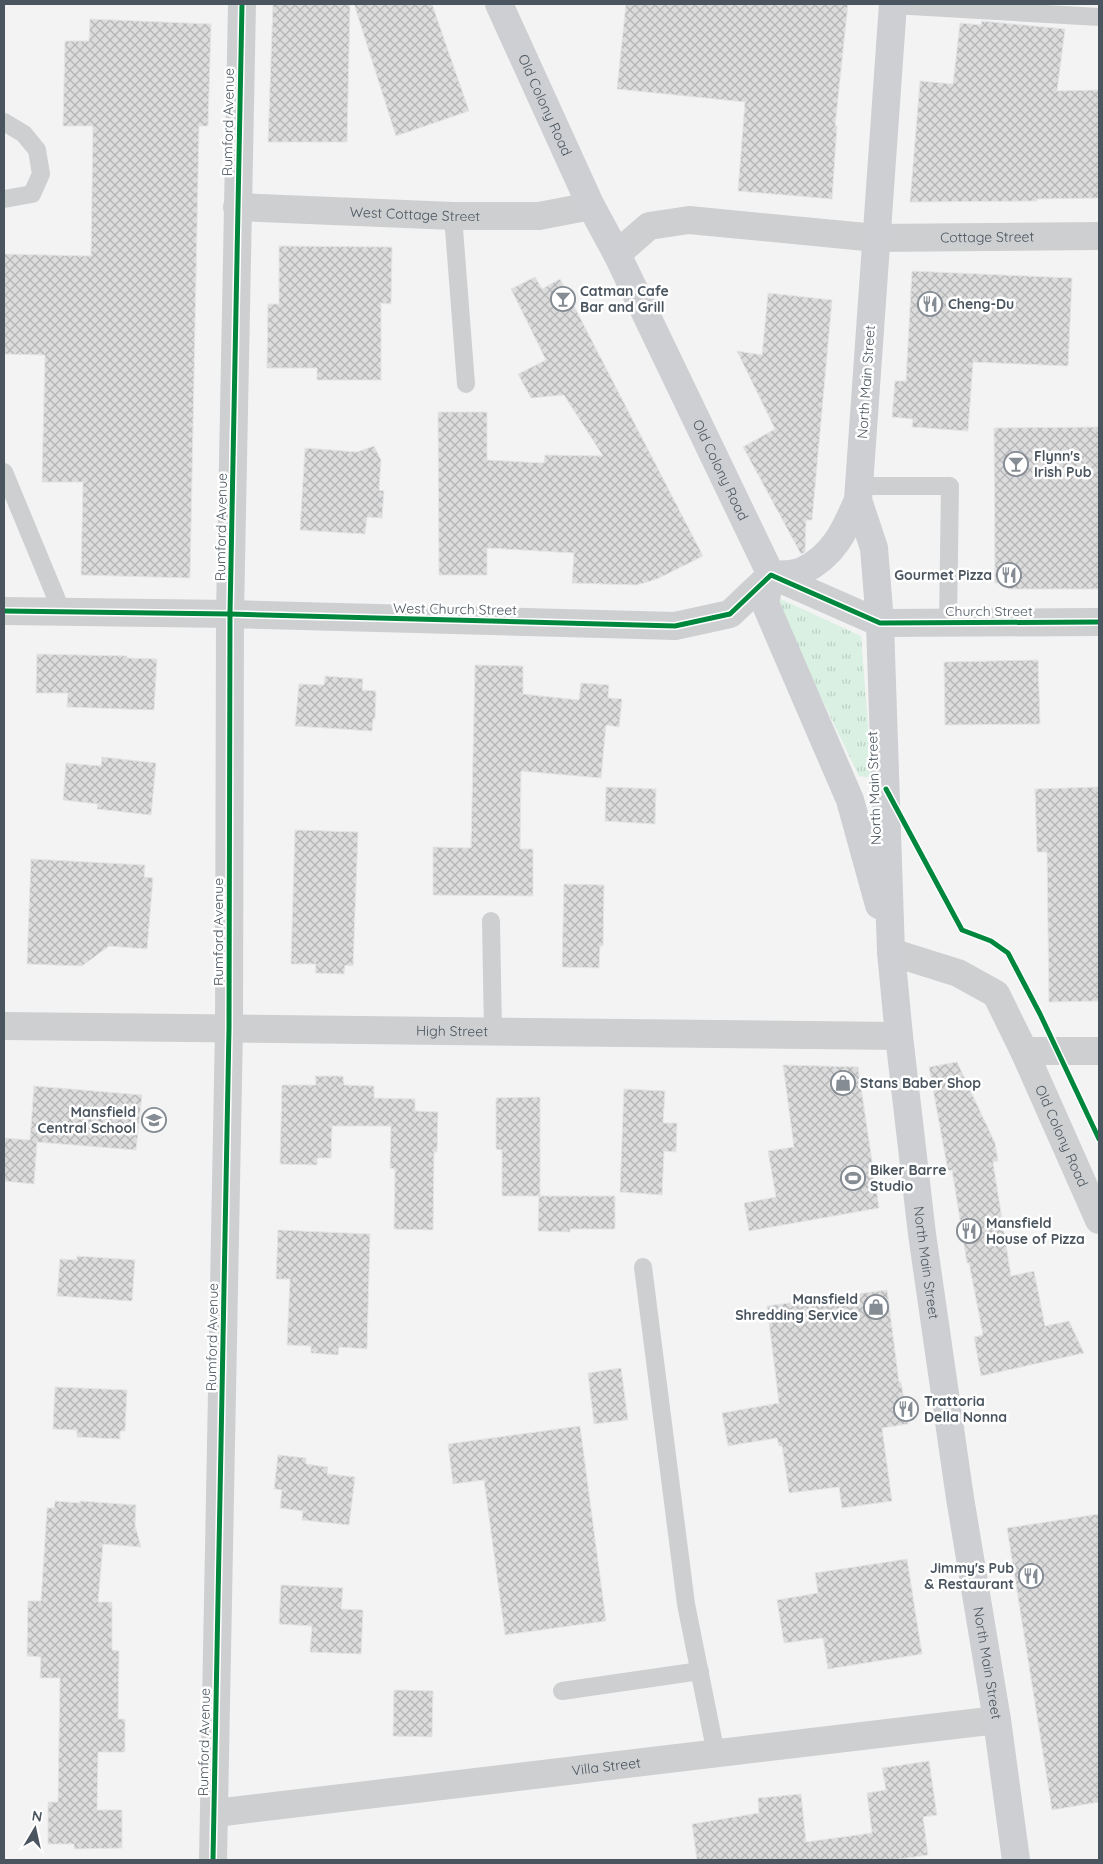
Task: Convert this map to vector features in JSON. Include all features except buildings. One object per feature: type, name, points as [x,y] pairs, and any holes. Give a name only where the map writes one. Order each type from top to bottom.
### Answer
[{"type":"main road","name":"Old Colony Road","points":[[499,4],[591,206],[617,254],[771,575]]},
{"type":"main road","name":"North Main Street","points":[[893,5],[859,493],[874,548],[880,623],[891,952],[899,1036],[922,1234],[960,1498],[997,1720],[1016,1860]]},
{"type":"main road","points":[[859,493],[843,534],[827,554],[801,572],[771,575],[764,602],[850,800],[891,952]]},
{"type":"street","name":"Rumford Avenue","points":[[214,1860],[229,1028],[230,614],[242,4]]},
{"type":"street","name":"West Cottage Street","points":[[237,207],[453,216],[539,216],[591,206]]},
{"type":"street","points":[[617,254],[650,226],[689,220],[876,238]]},
{"type":"street","name":"Cottage Street","points":[[876,238],[1099,236]]},
{"type":"street","points":[[771,575],[880,623]]},
{"type":"street","name":"West Church Street","points":[[4,611],[230,614],[675,626],[730,614],[771,575]]},
{"type":"street","name":"Church Street","points":[[880,623],[1099,622]]},
{"type":"street","name":"Old Colony Road","points":[[891,952],[958,973],[996,994],[1099,1220]]},
{"type":"street","name":"High Street","points":[[4,1026],[899,1036]]},
{"type":"street","points":[[1024,1052],[1099,1051]]},
{"type":"street","name":"Villa Street","points":[[215,1813],[997,1720]]},
{"type":"lane","points":[[893,5],[1099,17]]},
{"type":"lane","points":[[4,122],[24,134],[36,150],[41,174],[32,194],[4,198]]},
{"type":"lane","points":[[453,216],[466,384]]},
{"type":"lane","points":[[4,472],[62,612]]},
{"type":"lane","points":[[859,493],[950,486],[948,622]]},
{"type":"lane","points":[[492,922],[493,1032]]},
{"type":"lane","points":[[643,1267],[686,1604],[716,1754]]},
{"type":"lane","points":[[562,1691],[700,1672]]},
{"type":"green space","points":[[772,595],[861,636],[872,778],[859,776]]},
{"type":"cycle path","points":[[213,1860],[229,1028],[230,614],[242,4]]},
{"type":"cycle path","points":[[4,611],[230,614],[675,626],[730,614],[771,575],[880,623],[1099,622]]},
{"type":"cycle path","points":[[886,789],[962,930],[991,941],[1008,953],[1040,1014],[1099,1139]]},
{"type":"place","name":"Catman Cafe Bar and Grill","points":[[563,299]]},
{"type":"place","name":"Cheng-Du","points":[[930,304]]},
{"type":"place","name":"Flynn's Irish Pub","points":[[1016,464]]},
{"type":"place","name":"Gourmet Pizza","points":[[1009,575]]},
{"type":"place","name":"Stans Baber Shop","points":[[843,1083]]},
{"type":"place","name":"Mansfield Central School","points":[[154,1120]]},
{"type":"place","name":"Biker Barre Studio","points":[[853,1178]]},
{"type":"place","name":"Mansfield House of Pizza","points":[[969,1231]]},
{"type":"place","name":"Mansfield Shredding Service","points":[[876,1307]]},
{"type":"place","name":"Trattoria Della Nonna","points":[[906,1409]]},
{"type":"place","name":"Jimmy's Pub & Restaurant","points":[[1031,1576]]}]
